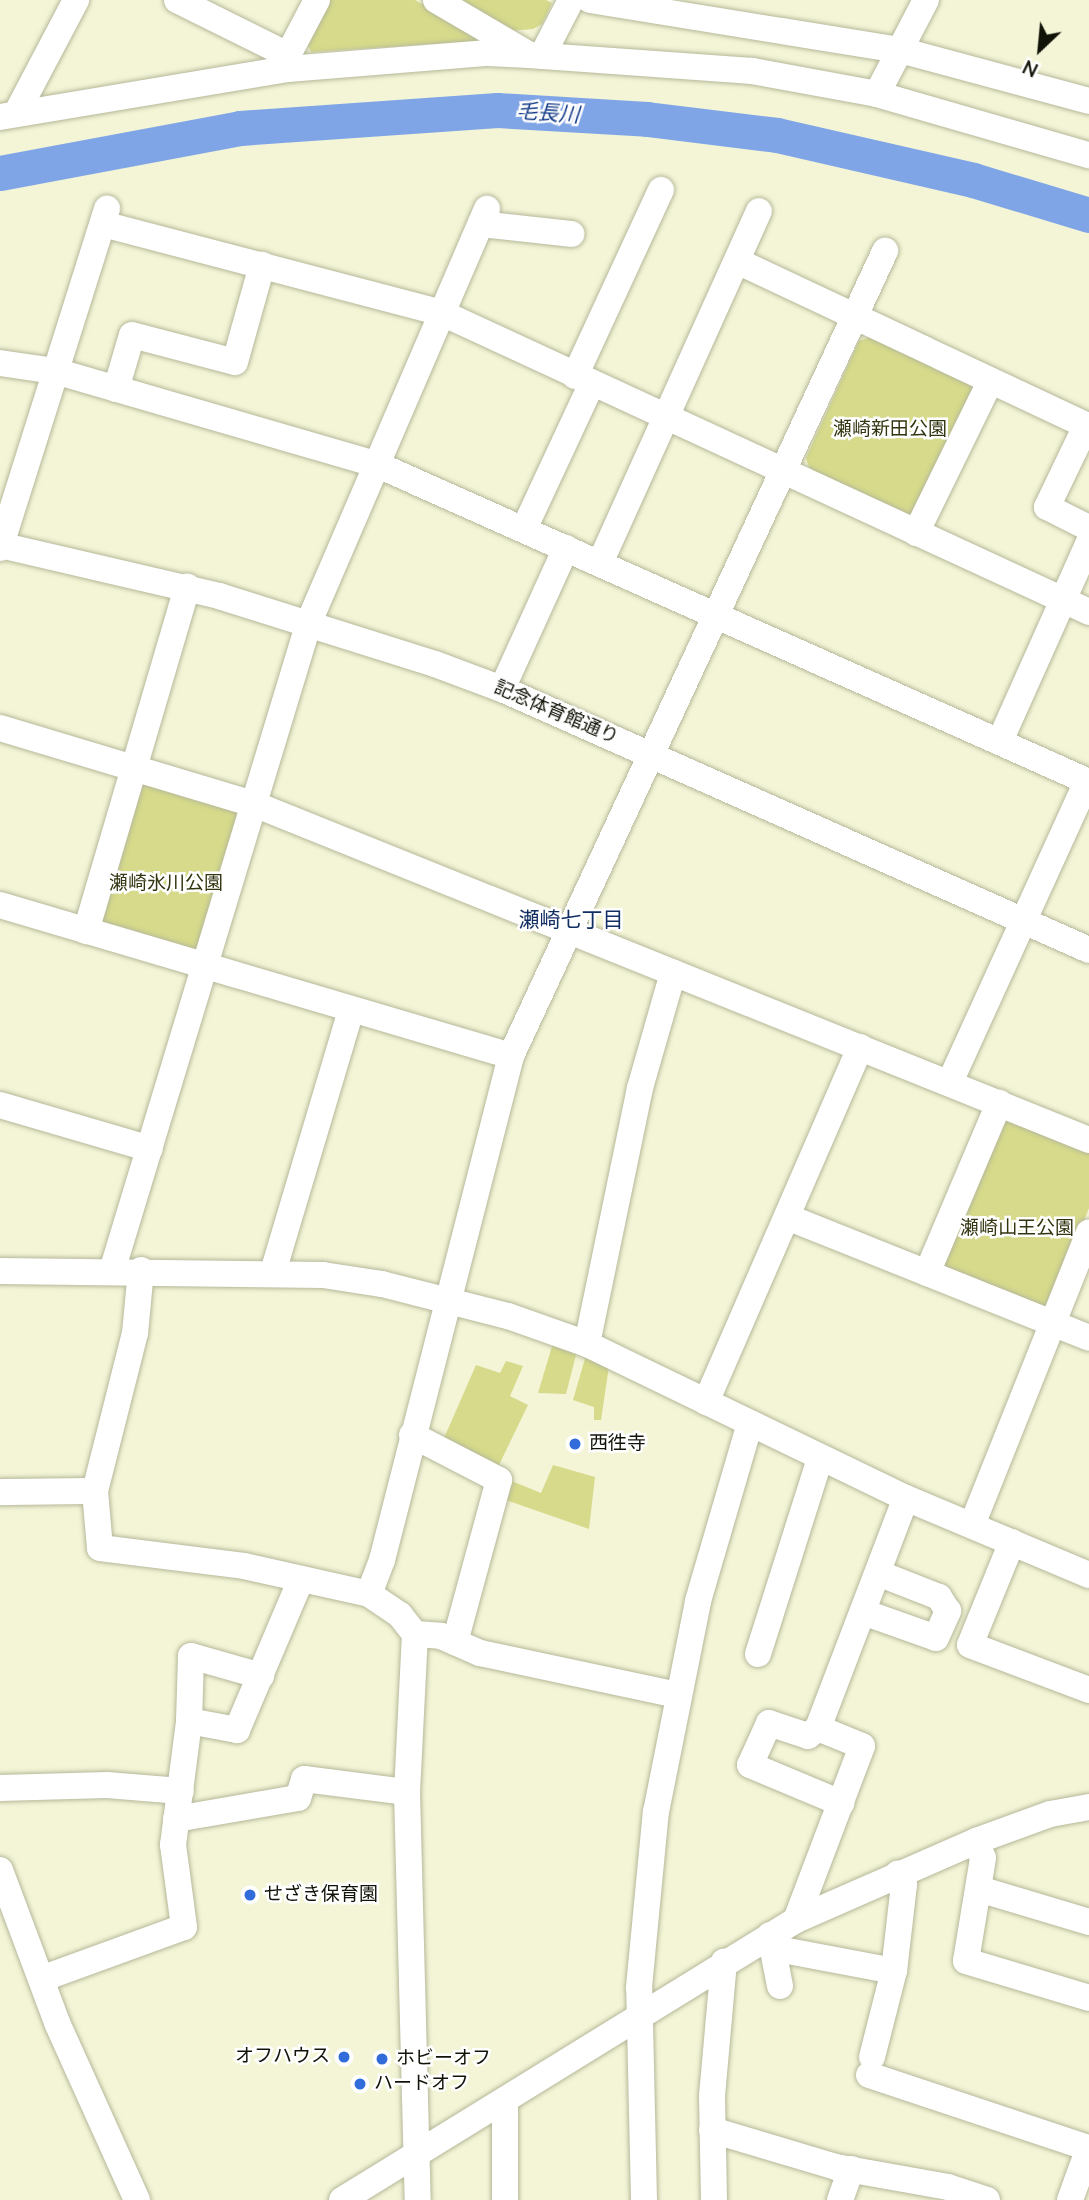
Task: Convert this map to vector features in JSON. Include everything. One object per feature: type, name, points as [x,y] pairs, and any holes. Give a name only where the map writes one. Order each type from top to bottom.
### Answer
[{"type":"street","points":[[8,116],[75,0]]},
{"type":"street","points":[[177,0],[288,62]]},
{"type":"street","points":[[288,62],[317,0]]},
{"type":"street","points":[[436,0],[539,52]]},
{"type":"street","points":[[539,52],[571,0]]},
{"type":"street","points":[[590,0],[900,50],[1089,101]]},
{"type":"street","points":[[877,94],[926,0]]},
{"type":"street","points":[[8,116],[288,62],[539,52],[752,71],[877,94],[1089,155]]},
{"type":"street","points":[[524,529],[661,190]]},
{"type":"street","points":[[600,563],[760,211]]},
{"type":"street","points":[[0,546],[105,215],[262,265],[442,313],[1089,612]]},
{"type":"street","points":[[112,1271],[309,622],[484,217],[571,234]]},
{"type":"street","points":[[369,1594],[382,1560],[446,1299],[511,1056],[886,251]]},
{"type":"street","points":[[737,261],[854,319],[1088,426],[1047,507],[1089,528]]},
{"type":"street","points":[[116,388],[132,335],[235,362],[262,265]]},
{"type":"street","points":[[0,363],[55,371],[377,465],[1088,782],[950,1082]]},
{"type":"street","points":[[916,533],[990,382]]},
{"type":"street","points":[[1000,741],[1089,542]]},
{"type":"street","name":"記念体育館通り","points":[[0,546],[187,587],[309,622],[502,689],[1089,950]]},
{"type":"street","points":[[502,689],[566,548]]},
{"type":"street","points":[[86,931],[187,587]]},
{"type":"street","points":[[0,728],[254,804],[1089,1140]]},
{"type":"street","points":[[0,905],[511,1056]]},
{"type":"street","points":[[587,1343],[640,1088],[673,973]]},
{"type":"street","points":[[273,1272],[351,1010]]},
{"type":"street","points":[[706,1402],[860,1047]]},
{"type":"street","points":[[927,1273],[999,1103]]},
{"type":"street","points":[[0,1105],[149,1149]]},
{"type":"street","points":[[787,1217],[1089,1338]]},
{"type":"street","points":[[972,1525],[1089,1232]]},
{"type":"street","points":[[141,1270],[135,1333],[95,1491],[100,1548],[188,1556],[369,1594],[400,1615],[415,1634],[454,1642],[480,1653],[678,1695]]},
{"type":"street","points":[[0,1271],[273,1272],[382,1284],[446,1299],[587,1343],[906,1498],[1089,1576]]},
{"type":"street","points":[[644,2200],[640,2015],[652,1849],[678,1695],[698,1601],[750,1423]]},
{"type":"street","points":[[412,1435],[499,1480],[454,1642]]},
{"type":"street","points":[[758,1654],[820,1458]]},
{"type":"street","points":[[0,1492],[95,1491]]},
{"type":"street","points":[[841,1804],[750,1765],[769,1723],[808,1735],[818,1728],[906,1498]]},
{"type":"street","points":[[1012,1542],[970,1645],[1087,1689]]},
{"type":"street","points":[[863,1612],[936,1638],[948,1611],[939,1598],[877,1573]]},
{"type":"street","points":[[190,1721],[236,1730],[301,1579]]},
{"type":"street","points":[[415,1634],[407,1792],[414,2154],[418,2200]]},
{"type":"street","points":[[41,1979],[184,1927],[173,1845],[190,1721],[191,1656],[261,1676]]},
{"type":"street","points":[[796,1920],[862,1746],[818,1728]]},
{"type":"street","points":[[176,1819],[298,1798],[304,1779],[407,1792]]},
{"type":"street","points":[[0,1788],[107,1785],[181,1791]]},
{"type":"street","points":[[342,2200],[724,1962],[771,1942],[796,1920],[898,1872],[976,1841],[1050,1814],[1089,1807]]},
{"type":"street","points":[[976,1841],[983,1858],[966,1961],[1089,1998]]},
{"type":"street","points":[[898,1872],[904,1885],[894,1971],[870,2066],[1089,2148],[1070,2200]]},
{"type":"street","points":[[1,1879],[41,1979],[137,2200]]},
{"type":"street","points":[[979,1889],[1089,1922]]},
{"type":"street","points":[[771,1942],[894,1971]]},
{"type":"street","points":[[771,1942],[780,1986]]},
{"type":"street","points":[[714,2200],[712,2130],[724,1962]]},
{"type":"street","points":[[505,2100],[505,2200]]},
{"type":"street","points":[[712,2130],[851,2169],[948,2187],[987,2200]]},
{"type":"street","points":[[840,2200],[851,2169]]},
{"type":"green space","points":[[330,0],[415,0],[479,36],[478,41],[311,52],[307,43]]},
{"type":"green space","points":[[457,0],[546,0],[552,3],[542,24],[533,29],[508,31]]},
{"type":"green space","name":"瀬崎新田公園","points":[[870,337],[975,386],[912,518],[810,470],[806,458],[859,341]]},
{"type":"green space","name":"瀬崎氷川公園","points":[[143,782],[242,814],[197,953],[98,921]]},
{"type":"green space","name":"瀬崎山王公園","points":[[1010,1117],[1089,1150],[1089,1208],[1051,1304],[1041,1310],[941,1266],[998,1119]]},
{"type":"green space","points":[[553,1343],[577,1351],[566,1394],[538,1393]]},
{"type":"green space","points":[[586,1355],[609,1366],[601,1420],[594,1420],[594,1407],[573,1400]]},
{"type":"green space","points":[[506,1361],[523,1366],[510,1396],[528,1405],[498,1467],[444,1438],[476,1365],[500,1373]]},
{"type":"green space","points":[[553,1465],[595,1477],[589,1529],[503,1499],[509,1480],[541,1493]]},
{"type":"waterway","name":"毛長川","points":[[0,173],[240,128],[497,110],[647,119],[777,135],[973,180],[1089,215]]},
{"type":"place","name":"西徃寺","points":[[575,1444]]},
{"type":"place","name":"せざき保育園","points":[[250,1895]]},
{"type":"place","name":"オフハウス","points":[[344,2057]]},
{"type":"place","name":"ホビーオフ","points":[[382,2059]]},
{"type":"place","name":"ハードオフ","points":[[360,2084]]},
{"type":"district","name":"瀬崎七丁目","points":[[571,920]]}]
